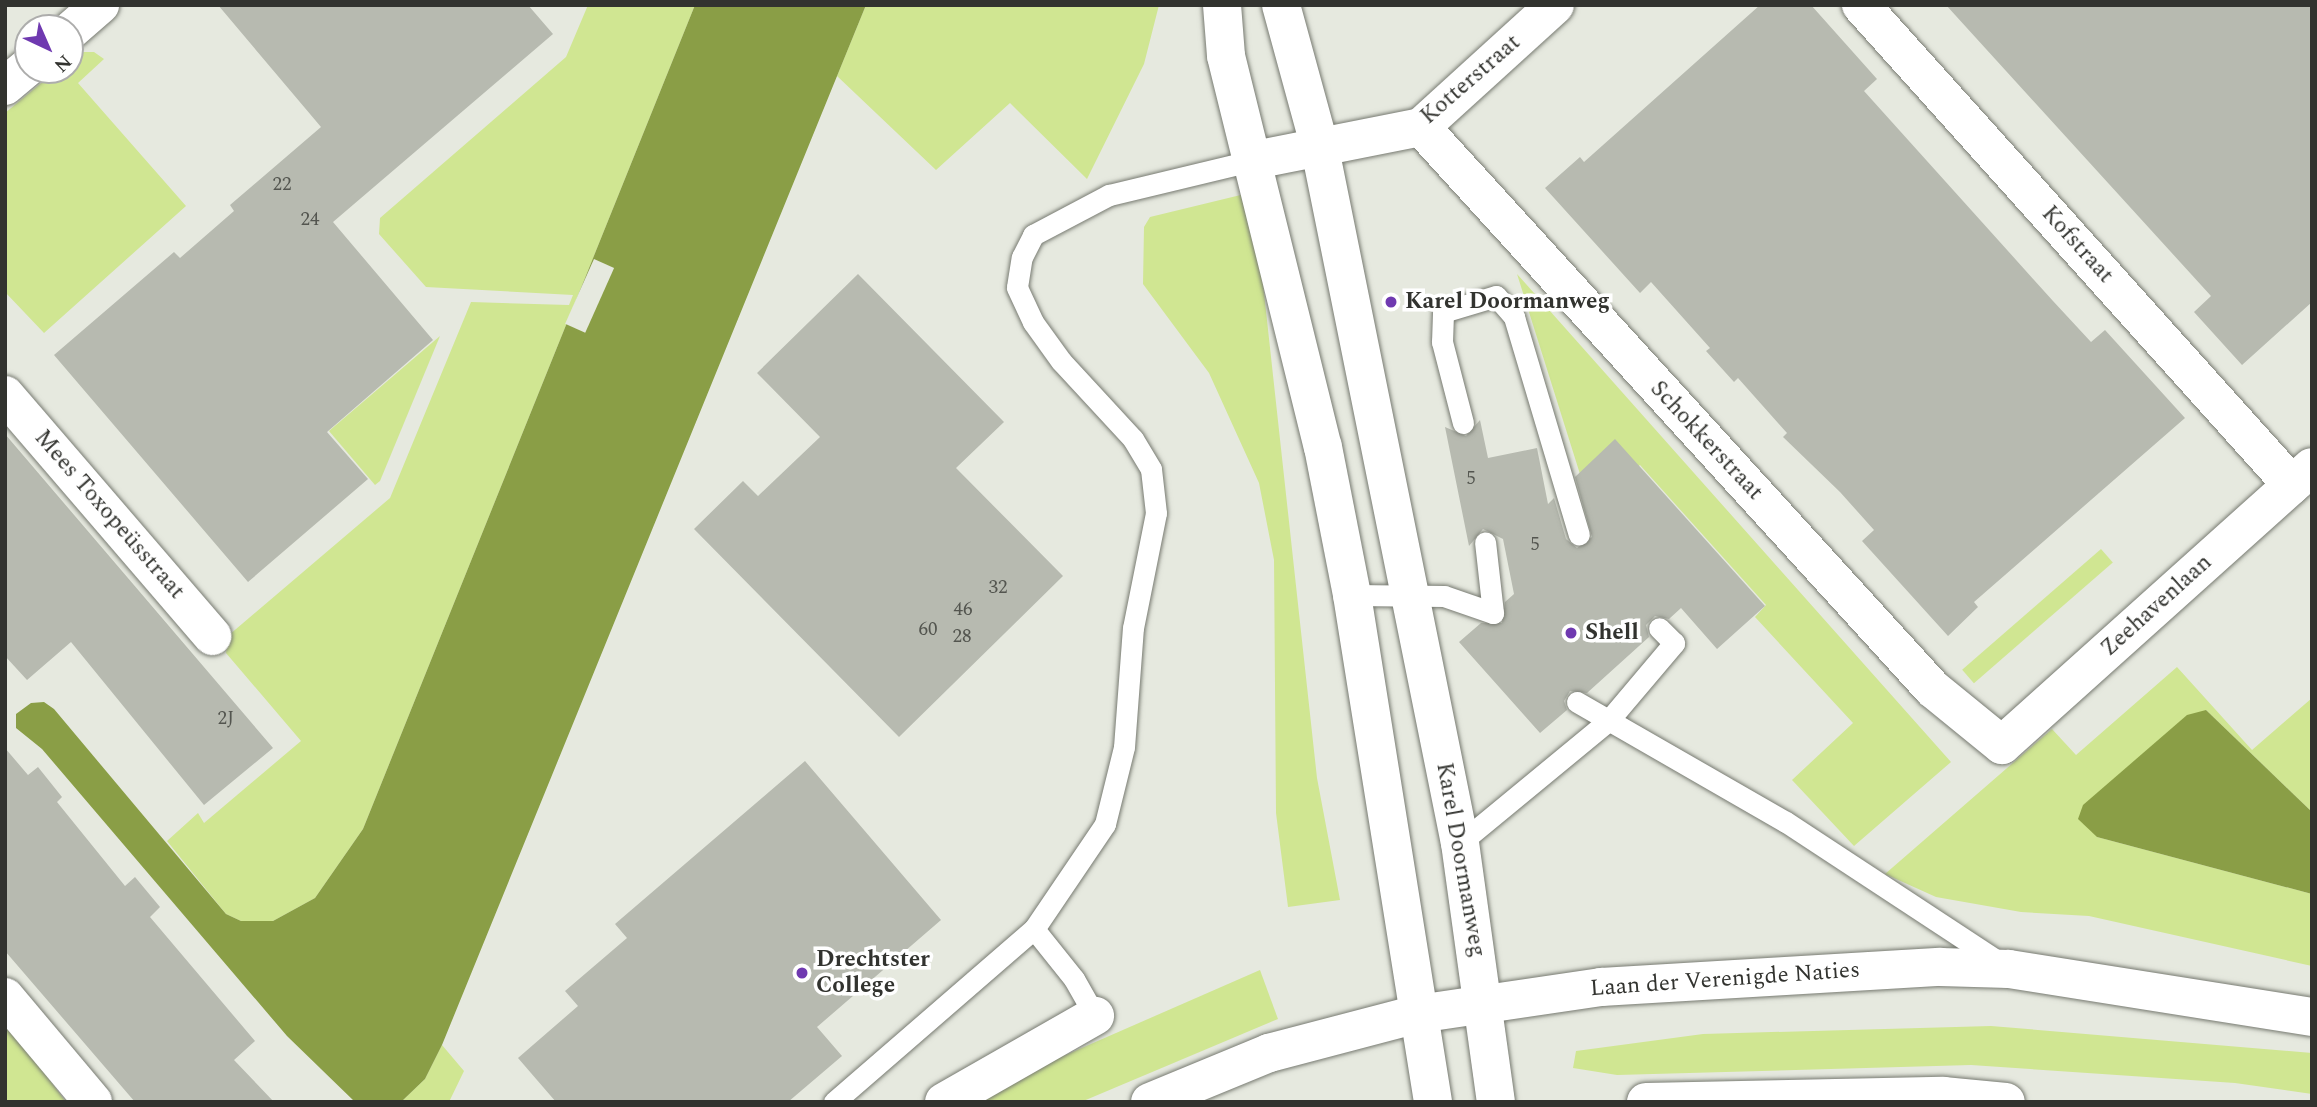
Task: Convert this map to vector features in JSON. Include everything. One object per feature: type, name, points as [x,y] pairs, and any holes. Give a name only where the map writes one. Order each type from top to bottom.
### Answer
[{"type":"street","points":[[84,19],[100,5]]},
{"type":"street","points":[[1222,5],[1226,56],[1255,160],[1352,595],[1433,1102]]},
{"type":"street","name":"Karel Doormanweg","points":[[1281,5],[1319,144],[1460,843],[1496,1102]]},
{"type":"street","name":"Kotterstraat","points":[[1255,160],[1319,144],[1421,127],[1555,5]]},
{"type":"street","name":"Kofstraat","points":[[1861,5],[2302,476]]},
{"type":"street","name":"Schokkerstraat","points":[[1421,127],[1933,689],[2002,745]]},
{"type":"street","name":"Mees Toxopeüsstraat","points":[[5,395],[212,636]]},
{"type":"street","name":"Zeehavenlaan","points":[[2002,745],[2302,476]]},
{"type":"street","name":"Laan der Verenigde Naties","points":[[1150,1102],[1269,1053],[1418,1014],[1484,1002],[1628,985],[1940,967],[2009,969],[2312,1017]]},
{"type":"street","points":[[5,997],[93,1102]]},
{"type":"street","points":[[944,1102],[1002,1064],[1095,1016]]},
{"type":"street","points":[[1661,1101],[1943,1096],[2006,1102]]},
{"type":"lane","points":[[834,1102],[1034,929],[1105,824],[1124,747],[1133,628],[1156,513],[1151,469],[1133,439],[1061,361],[1034,322],[1017,287],[1022,257],[1042,229],[1109,195],[1255,160]]},
{"type":"lane","points":[[1463,424],[1442,342],[1443,313],[1496,296],[1514,317],[1579,536]]},
{"type":"lane","points":[[1352,595],[1408,591],[1444,596],[1493,613],[1485,542]]},
{"type":"lane","points":[[1460,843],[1609,720],[1674,643],[1659,628]]},
{"type":"lane","points":[[1577,702],[1786,822],[2009,969]]},
{"type":"lane","points":[[1034,929],[1074,979],[1095,1016]]},
{"type":"shaded area","points":[[588,5],[695,5],[363,829],[315,898],[273,921],[241,921],[226,914],[167,841],[198,813],[204,823],[301,741],[226,653],[229,635],[390,498],[471,302],[569,305],[573,295],[426,287],[379,234],[380,218],[566,57]]},
{"type":"shaded area","points":[[695,5],[866,5],[442,1045],[425,1079],[401,1102],[355,1102],[287,1036],[42,749],[16,728],[16,714],[31,703],[44,702],[54,709],[226,914],[241,921],[273,921],[315,898],[363,829]]},
{"type":"shaded area","points":[[866,5],[1159,5],[1144,64],[1087,179],[1010,103],[936,170],[837,76]]},
{"type":"shaded area","points":[[84,52],[94,52],[104,59],[84,77]]},
{"type":"shaded area","points":[[40,84],[79,84],[186,206],[44,333],[5,292],[5,113]]},
{"type":"shaded area","points":[[1253,192],[1317,778],[1340,900],[1288,907],[1276,813],[1274,560],[1259,483],[1209,373],[1143,284],[1144,227],[1150,217]]},
{"type":"shaded area","points":[[1517,274],[1951,762],[1854,846],[1792,780],[1853,723],[1755,617],[1766,605],[1640,465],[1591,509]]},
{"type":"shaded area","points":[[440,336],[380,481],[375,485],[329,431]]},
{"type":"shaded area","points":[[2101,549],[2113,563],[1974,683],[1962,670]]},
{"type":"shaded area","points":[[2177,667],[2252,750],[2312,698],[2312,812],[2206,710],[2097,837],[2312,894],[2312,966],[2089,916],[2021,912],[1936,897],[1885,874],[2052,729],[2076,755]]},
{"type":"shaded area","points":[[2206,710],[2312,812],[2312,894],[2097,837],[2078,819],[2083,805],[2187,715]]},
{"type":"shaded area","points":[[1260,970],[1278,1019],[1081,1102],[980,1102],[1052,1061]]},
{"type":"shaded area","points":[[5,1022],[12,1030],[66,1102],[5,1102]]},
{"type":"shaded area","points":[[1991,1026],[2312,1053],[2312,1094],[2235,1083],[1971,1065],[1617,1075],[1573,1068],[1576,1051],[1703,1034]]},
{"type":"shaded area","points":[[442,1045],[464,1071],[449,1102],[401,1102],[425,1079]]},
{"type":"pier","points":[[594,259],[614,268],[585,333],[565,324]]},
{"type":"building","points":[[218,5],[528,5],[553,34],[333,222],[433,340],[327,432],[368,479],[248,582],[54,355],[174,252],[180,258],[234,211],[230,205],[321,127]]},
{"type":"building","points":[[1760,5],[1811,5],[1877,79],[1864,91],[2053,301],[2091,342],[2105,330],[2185,418],[1974,602],[1978,607],[1948,636],[1862,541],[1874,530],[1840,492],[1783,437],[1787,433],[1738,378],[1734,382],[1706,351],[1710,348],[1651,282],[1640,293],[1545,188],[1580,157],[1584,162]]},
{"type":"building","points":[[1946,5],[2312,5],[2312,302],[2242,365],[2194,312],[2211,296]]},
{"type":"building","points":[[858,274],[1004,422],[956,468],[1063,576],[899,737],[694,529],[743,481],[758,496],[820,437],[757,373]]},
{"type":"building","points":[[1480,420],[1488,458],[1537,448],[1548,504],[1554,498],[1566,539],[1577,548],[1592,537],[1575,477],[1615,439],[1765,606],[1717,649],[1681,608],[1669,619],[1655,616],[1646,625],[1649,637],[1587,693],[1570,691],[1564,701],[1567,710],[1540,733],[1459,642],[1481,623],[1502,623],[1505,602],[1514,594],[1503,539],[1483,529],[1469,546],[1445,427],[1466,436]]},
{"type":"building","points":[[5,434],[273,748],[204,805],[71,642],[27,680],[5,656]]},
{"type":"building","points":[[5,748],[28,775],[38,767],[62,797],[57,802],[125,886],[135,877],[160,907],[150,917],[255,1041],[234,1060],[274,1102],[135,1102],[5,951]]},
{"type":"building","points":[[805,761],[941,920],[817,1027],[842,1056],[788,1102],[556,1102],[518,1058],[578,1006],[565,991],[627,938],[615,924]]},
{"type":"place","name":"Karel Doormanweg","points":[[1391,302]]},
{"type":"place","name":"Shell","points":[[1571,633]]},
{"type":"place","name":"Drechtster College","points":[[802,973]]}]
